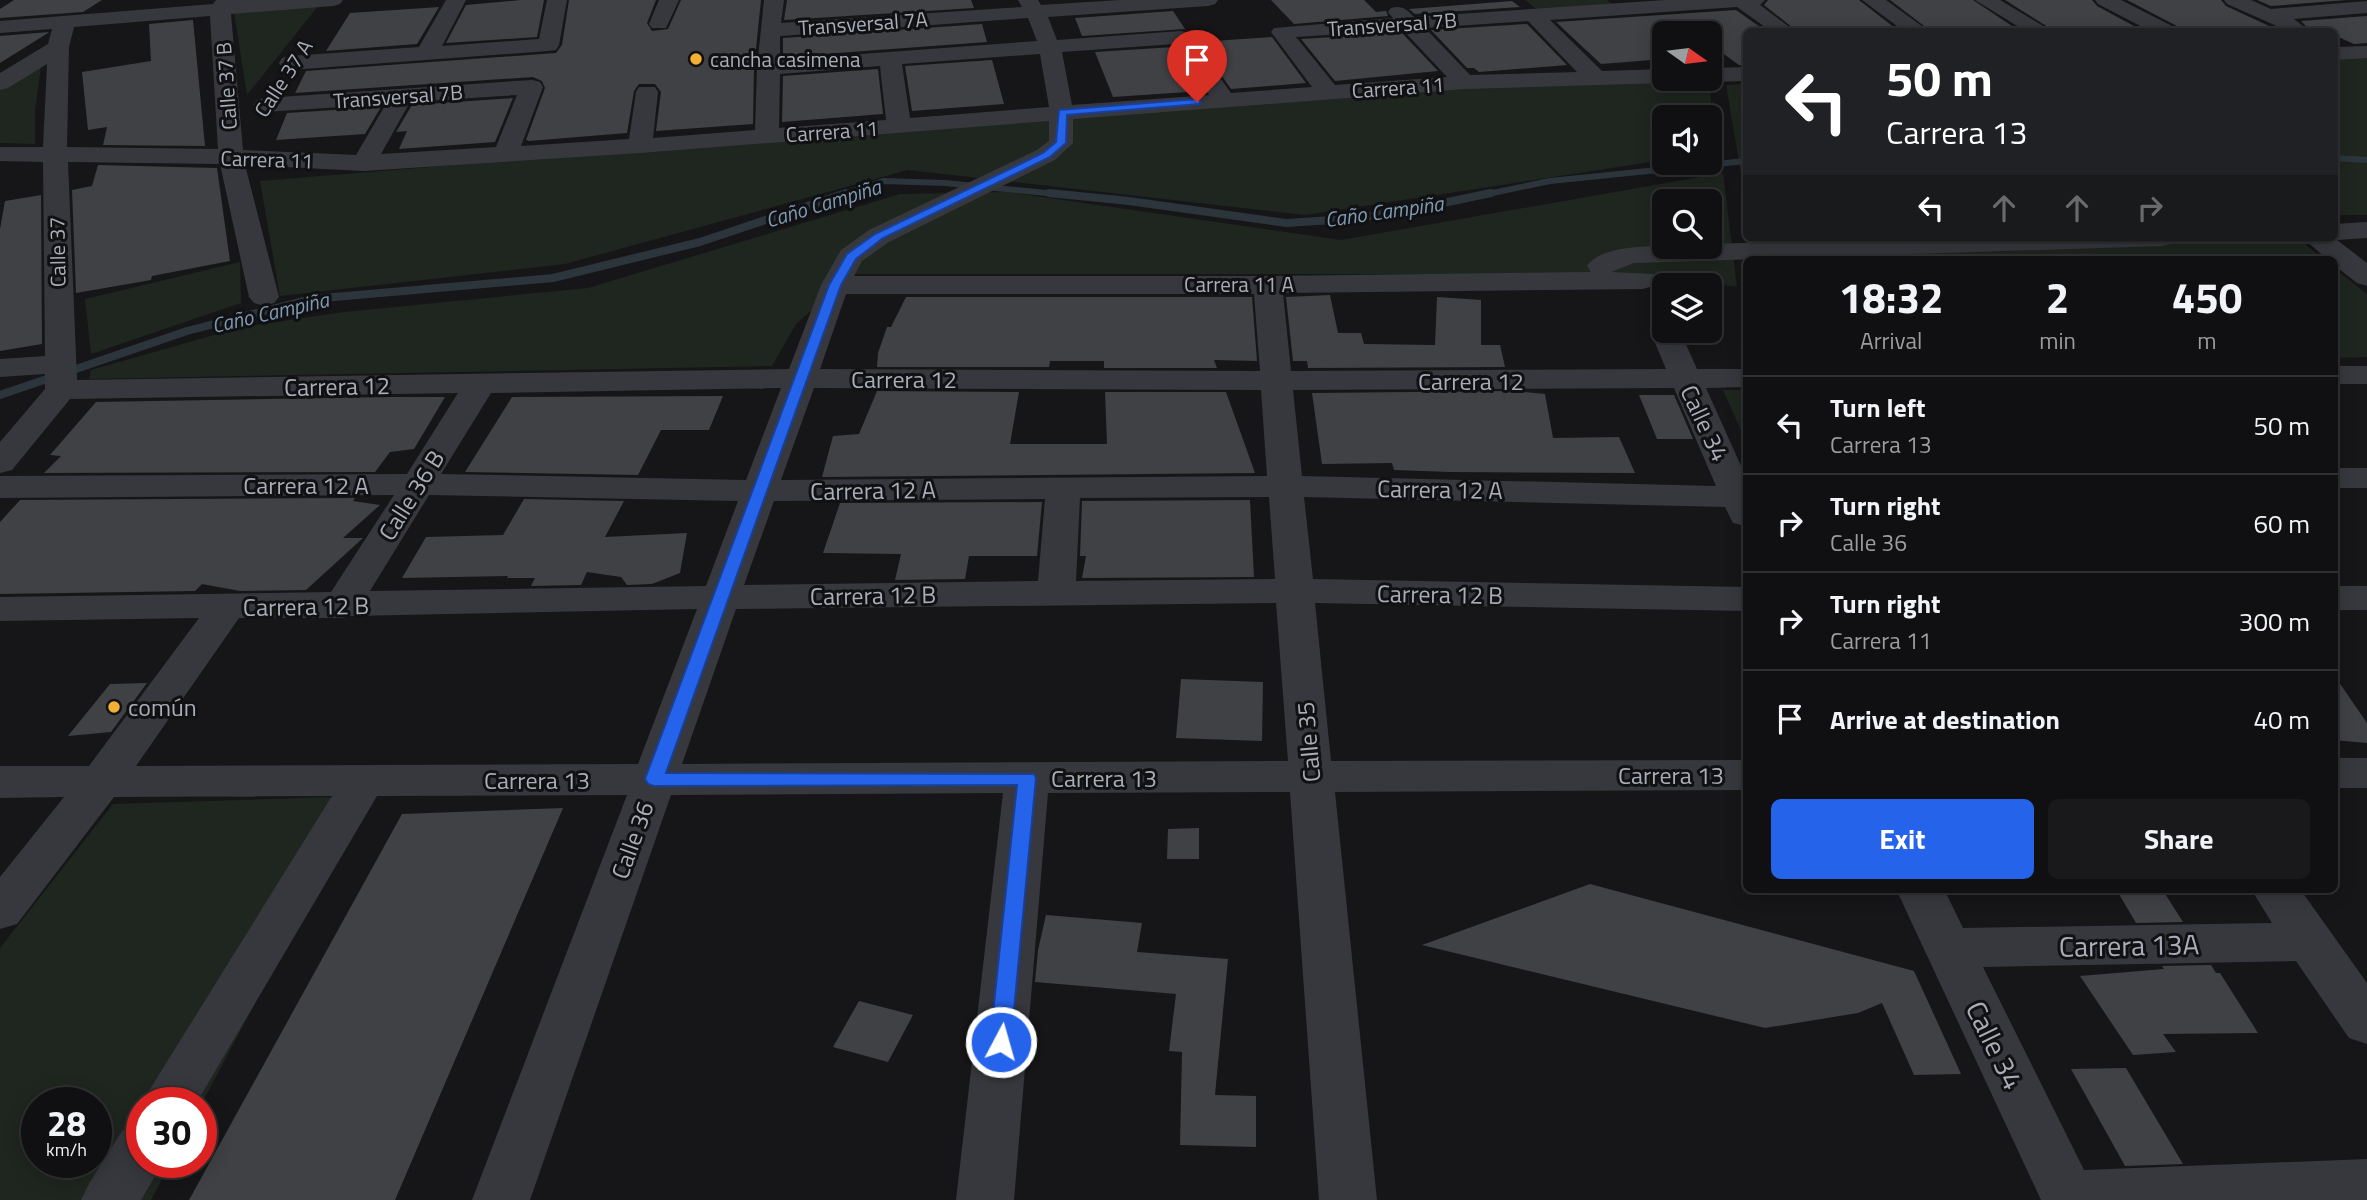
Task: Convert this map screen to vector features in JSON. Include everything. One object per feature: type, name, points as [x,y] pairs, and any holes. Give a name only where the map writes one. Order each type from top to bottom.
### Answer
[{"type":"street","points":[[99,17],[118,0]]},
{"type":"street","points":[[0,27],[223,4],[335,0]]},
{"type":"street","name":"Calle 37 A","points":[[321,21],[335,0]]},
{"type":"street","points":[[427,53],[456,0]]},
{"type":"street","points":[[290,62],[548,45],[557,0]]},
{"type":"street","points":[[659,24],[669,0]]},
{"type":"street","points":[[767,136],[768,68],[774,0]]},
{"type":"street","points":[[887,0],[891,22]]},
{"type":"street","name":"Transversal 7A","points":[[770,30],[891,22],[1032,6],[1208,0]]},
{"type":"street","points":[[1387,0],[1464,82]]},
{"type":"street","points":[[1745,0],[1781,28]]},
{"type":"street","name":"Transversal 7B","points":[[1328,92],[1281,32],[1745,0]]},
{"type":"street","points":[[1872,0],[1914,28]]},
{"type":"street","points":[[1985,0],[2036,28]]},
{"type":"street","points":[[2105,0],[2161,28]]},
{"type":"street","points":[[2234,0],[2296,28]]},
{"type":"street","name":"Calle 37 B","points":[[223,4],[231,157],[264,297]]},
{"type":"street","name":"Calle 36","points":[[501,1200],[835,285],[851,257],[870,243],[988,181],[1046,155],[1061,143],[1063,113],[1048,46],[1032,6]]},
{"type":"street","points":[[2269,15],[2367,7]]},
{"type":"street","points":[[1631,8],[1652,24]]},
{"type":"street","points":[[1533,15],[1595,78]]},
{"type":"street","name":"Calle 37","points":[[60,377],[48,154],[58,47],[65,20]]},
{"type":"street","points":[[768,68],[1181,37],[1224,100]]},
{"type":"street","name":"Calle 37 A","points":[[231,157],[290,62],[306,42]]},
{"type":"street","points":[[0,83],[58,47]]},
{"type":"street","points":[[890,58],[900,126]]},
{"type":"street","points":[[1722,73],[1743,74]]},
{"type":"street","name":"Carrera 11","points":[[0,154],[231,157],[364,163],[640,146],[1464,82],[1652,76]]},
{"type":"street","name":"Transversal 7B","points":[[265,105],[532,87],[505,155]]},
{"type":"street","points":[[640,146],[647,92]]},
{"type":"street","points":[[364,163],[402,96]]},
{"type":"street","points":[[0,179],[48,154]]},
{"type":"street","points":[[2338,232],[2367,230]]},
{"type":"street","name":"Carrera 11 A","points":[[1804,256],[2079,242]]},
{"type":"street","points":[[2322,242],[2367,277]]},
{"type":"street","name":"Carrera 11 A","points":[[835,285],[1268,285],[1560,281],[1637,267],[1743,260]]},
{"type":"street","name":"Calle 34","points":[[1637,267],[1652,302]]},
{"type":"street","name":"Calle 35","points":[[1268,285],[1348,1200]]},
{"type":"street","name":"Calle 34","points":[[1670,343],[1743,501]]},
{"type":"street","name":"Carrera 12","points":[[0,368],[60,377],[480,384],[801,378],[1277,381],[1743,378]]},
{"type":"street","points":[[2338,375],[2367,375]]},
{"type":"street","points":[[0,463],[60,377]]},
{"type":"street","name":"Calle 36 B","points":[[342,606],[480,384]]},
{"type":"street","points":[[2338,478],[2367,478]]},
{"type":"street","name":"Carrera 12 A","points":[[0,487],[417,484],[759,491],[1286,486],[1743,503]]},
{"type":"street","points":[[1056,593],[1063,488]]},
{"type":"street","name":"Carrera 12 B","points":[[0,609],[1295,591],[1743,599]]},
{"type":"street","points":[[2338,598],[2367,598]]},
{"type":"street","points":[[0,911],[102,781],[228,607]]},
{"type":"street","points":[[2338,773],[2367,773]]},
{"type":"street","name":"Carrera 13","points":[[0,782],[1743,775]]},
{"type":"street","points":[[985,1200],[1027,778]]},
{"type":"street","points":[[178,1087],[364,781]]},
{"type":"street","name":"Calle 34","points":[[1922,893],[2069,1198]]},
{"type":"street","points":[[2278,893],[2367,1023]]},
{"type":"street","name":"Carrera 13A","points":[[1948,948],[2309,942]]},
{"type":"street","points":[[110,1200],[126,1174]]},
{"type":"street","points":[[2069,1198],[2367,1185]]},
{"type":"shaded area","points":[[1525,0],[1607,0],[1614,6],[1539,11]]},
{"type":"shaded area","points":[[319,5],[247,95],[234,12]]},
{"type":"shaded area","points":[[2367,55],[2367,215],[2338,215],[2338,56]]},
{"type":"shaded area","points":[[41,66],[35,111],[35,144],[0,143],[0,90]]},
{"type":"shaded area","points":[[1652,78],[1652,91],[1710,91],[1712,105],[1652,105],[1652,162],[1305,215],[908,170],[565,264],[280,296],[260,181],[1448,84]]},
{"type":"shaded area","points":[[1743,84],[1743,186],[1726,85]]},
{"type":"shaded area","points":[[1723,173],[1737,287],[1722,285],[1722,273],[1652,273],[1652,275],[853,274],[796,324],[772,366],[89,379],[91,370],[242,327],[344,312],[588,288],[900,194],[1007,192],[1341,240]]},
{"type":"shaded area","points":[[1753,242],[2303,242],[2319,256],[1755,256]]},
{"type":"shaded area","points":[[240,262],[241,303],[91,354],[85,299]]},
{"type":"shaded area","points":[[2338,271],[2367,294],[2367,357],[2338,358]]},
{"type":"shaded area","points":[[1723,390],[1743,390],[1743,435]]},
{"type":"shaded area","points":[[365,796],[211,1087],[126,1087],[126,1178],[163,1178],[151,1200],[0,1200],[0,948],[113,804]]},
{"type":"building","points":[[14,0],[102,0],[83,12],[0,18],[0,9]]},
{"type":"building","points":[[544,0],[537,37],[446,43],[466,5]]},
{"type":"building","points":[[569,0],[656,0],[647,23],[652,31],[668,29],[681,0],[761,0],[754,68],[753,124],[656,131],[661,92],[655,84],[639,84],[634,91],[627,133],[529,141],[526,140],[545,88],[542,81],[533,77],[295,93],[306,71],[556,53],[562,45]]},
{"type":"building","points":[[787,0],[971,0],[974,8],[784,20]]},
{"type":"building","points":[[1271,0],[1364,0],[1376,12],[1386,11],[1388,16],[1294,24]]},
{"type":"building","points":[[1768,0],[1859,0],[1895,28],[1793,28],[1764,5]]},
{"type":"building","points":[[1890,0],[1973,0],[2015,28],[1927,28]]},
{"type":"building","points":[[2005,0],[2092,0],[2097,6],[2138,28],[2050,28]]},
{"type":"building","points":[[2127,0],[2221,0],[2226,6],[2273,28],[2178,28]]},
{"type":"building","points":[[2257,0],[2347,0],[2271,6]]},
{"type":"building","points":[[1512,1],[1520,7],[1415,14],[1409,9]]},
{"type":"building","points":[[439,7],[417,44],[326,51],[350,13]]},
{"type":"building","points":[[1736,10],[1761,28],[1743,28],[1743,65],[1722,53],[1722,21],[1652,21],[1652,60],[1601,64],[1556,22]]},
{"type":"building","points":[[1173,11],[1185,29],[1082,36],[1075,18]]},
{"type":"building","points":[[2367,16],[2367,43],[2354,44],[2338,37],[2338,28],[2305,28],[2306,26],[2301,21]]},
{"type":"building","points":[[193,20],[205,146],[103,145],[107,127],[88,130],[82,72],[151,61],[149,24]]},
{"type":"building","points":[[982,24],[987,42],[783,57],[783,38]]},
{"type":"building","points":[[1527,24],[1567,65],[1479,72],[1474,68],[1467,68],[1431,30]]},
{"type":"building","points":[[48,33],[0,63],[0,36]]},
{"type":"building","points":[[1402,33],[1438,71],[1335,81],[1301,39]]},
{"type":"building","points":[[1272,37],[1306,83],[1231,89],[1198,42]]},
{"type":"building","points":[[1174,47],[1203,91],[1113,97],[1095,52]]},
{"type":"building","points":[[992,60],[1004,104],[912,111],[905,66]]},
{"type":"building","points":[[878,69],[883,114],[782,122],[783,76]]},
{"type":"building","points":[[513,98],[495,142],[399,149],[407,131],[396,132],[412,105]]},
{"type":"building","points":[[381,107],[365,134],[276,140],[287,113]]},
{"type":"building","points":[[98,165],[217,168],[230,261],[152,276],[151,280],[76,293],[72,190],[92,186]]},
{"type":"building","points":[[41,195],[42,344],[0,351],[0,229],[5,201]]},
{"type":"building","points":[[1330,295],[1338,333],[1361,333],[1364,344],[1435,345],[1437,297],[1481,300],[1481,345],[1500,345],[1505,367],[1308,368],[1307,361],[1293,361],[1286,297]]},
{"type":"building","points":[[906,297],[1252,297],[1257,361],[1214,360],[1217,368],[1104,368],[1104,361],[1050,361],[1049,367],[877,367],[878,353],[887,327],[891,327]]},
{"type":"building","points":[[877,391],[1019,392],[1010,444],[1107,444],[1105,392],[1226,392],[1255,473],[822,477],[833,436],[859,434]]},
{"type":"building","points":[[1512,391],[1545,394],[1553,438],[1619,437],[1635,473],[1451,472],[1394,470],[1392,463],[1322,464],[1312,393]]},
{"type":"building","points":[[1639,395],[1674,395],[1693,439],[1657,439]]},
{"type":"building","points":[[723,396],[709,430],[661,430],[638,475],[465,472],[512,397]]},
{"type":"building","points":[[445,397],[414,449],[390,452],[375,472],[44,473],[61,456],[50,455],[96,402]]},
{"type":"building","points":[[355,498],[353,501],[380,505],[343,538],[363,538],[306,590],[240,591],[202,584],[195,591],[0,594],[0,522],[20,500]]},
{"type":"building","points":[[524,499],[624,501],[605,537],[687,533],[680,573],[652,584],[627,585],[621,577],[587,572],[581,585],[531,586],[535,578],[507,578],[508,576],[402,578],[426,537],[503,535]]},
{"type":"building","points":[[1250,500],[1254,577],[1082,578],[1086,556],[1080,556],[1082,501]]},
{"type":"building","points":[[1042,502],[1037,556],[969,556],[965,579],[895,580],[901,554],[823,553],[840,503]]},
{"type":"building","points":[[1181,679],[1263,682],[1262,741],[1176,738]]},
{"type":"building","points":[[2338,681],[2367,723],[2367,743],[2338,740]]},
{"type":"building","name":"común","points":[[147,683],[111,732],[68,736],[110,684]]},
{"type":"building","points":[[563,808],[395,1200],[189,1200],[201,1178],[217,1178],[217,1149],[402,814]]},
{"type":"building","points":[[1199,828],[1199,859],[1167,859],[1168,829]]},
{"type":"building","points":[[1590,884],[1914,971],[1961,1074],[1914,1075],[1882,1003],[1858,1013],[1765,1028],[1422,945]]},
{"type":"building","points":[[2118,893],[2165,893],[2183,922],[2136,923]]},
{"type":"building","points":[[1046,915],[1142,923],[1137,952],[1228,959],[1215,1095],[1256,1096],[1256,1147],[1180,1145],[1182,1052],[1169,1051],[1176,994],[1035,982],[1038,950]]},
{"type":"building","points":[[2211,965],[2216,973],[2220,973],[2258,1033],[2163,1034],[2176,1052],[2133,1055],[2080,976],[2164,969],[2162,966]]},
{"type":"building","points":[[859,1001],[913,1015],[888,1062],[833,1047]]},
{"type":"building","points":[[2126,1068],[2183,1164],[2125,1166],[2071,1069]]},
{"type":"waterway","name":"Caño Campiña","points":[[2338,158],[2367,160]]},
{"type":"waterway","name":"Caño Campiña","points":[[1483,195],[1550,181],[1743,161]]},
{"type":"waterway","name":"Caño Campiña","points":[[841,195],[883,181],[945,183],[1067,195]]},
{"type":"waterway","name":"Caño Campiña","points":[[0,395],[187,331],[311,299],[553,278],[700,242],[846,193]]},
{"type":"waterway","name":"Caño Campiña","points":[[1049,193],[1129,201],[1286,223],[1349,219],[1405,211],[1491,193]]},
{"type":"place","name":"cancha casimena","points":[[696,59]]},
{"type":"place","name":"común","points":[[114,707]]},
{"type":"route","points":[[1001,1042],[1027,778],[654,779],[835,285],[851,257],[879,236],[1046,155],[1061,143],[1063,113],[1197,102]]}]
